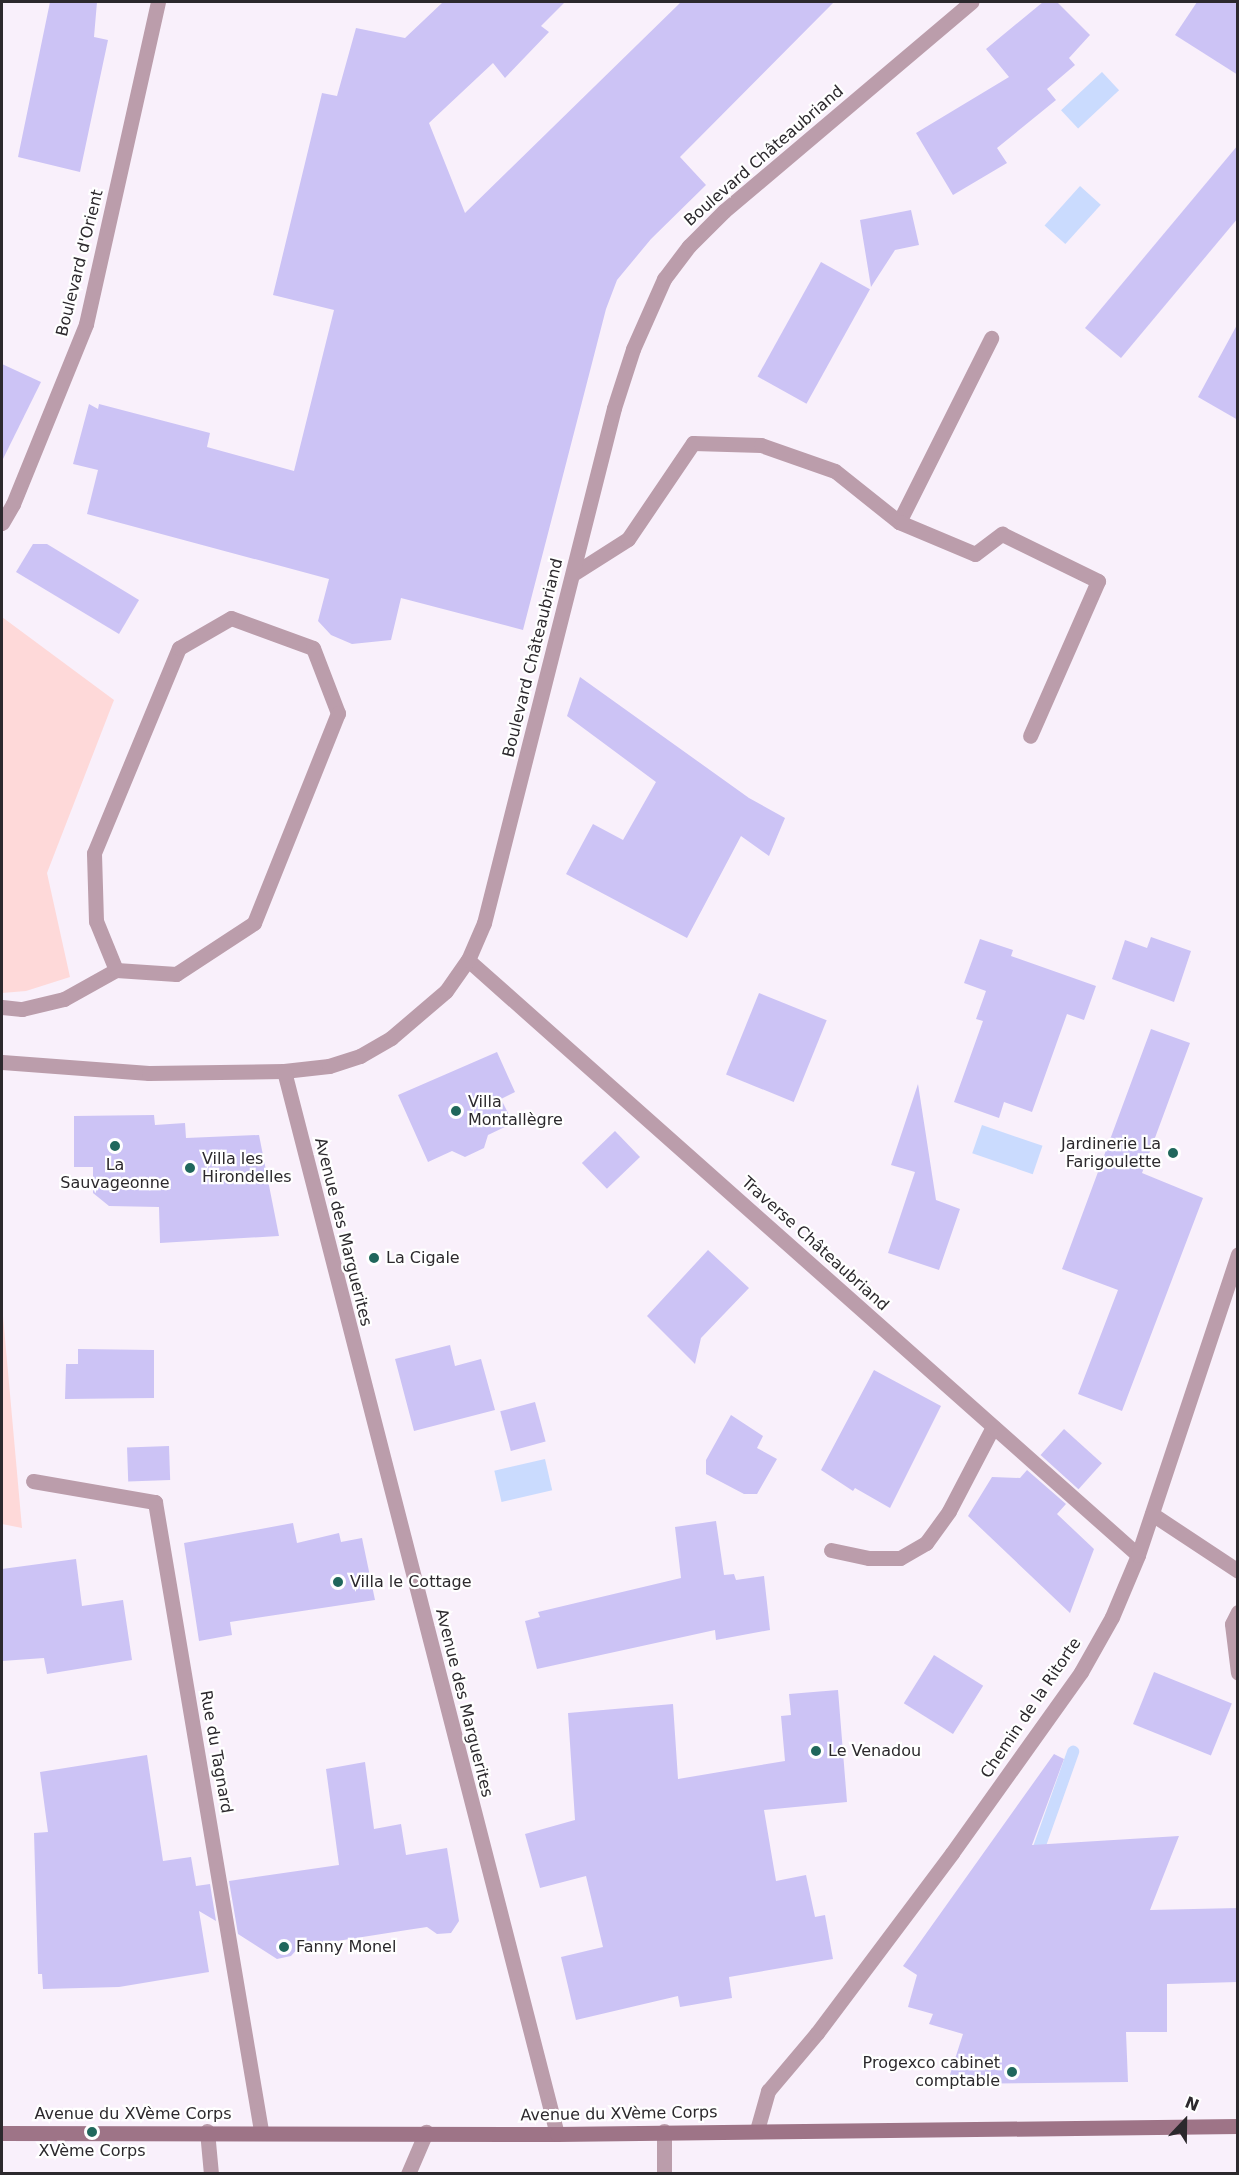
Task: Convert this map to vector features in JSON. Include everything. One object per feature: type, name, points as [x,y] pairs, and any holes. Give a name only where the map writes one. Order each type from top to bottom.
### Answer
[{"type":"main road","name":"Avenue du XVème Corps","points":[[2,2133],[261,2131],[557,2134],[1238,2126]]},
{"type":"street","name":"Boulevard d'Orient","points":[[2,523],[13,504],[86,324],[158,2]]},
{"type":"street","name":"Boulevard Châteaubriand","points":[[2,1062],[149,1072],[284,1071],[350,1060],[391,1038],[446,991],[468,960],[495,884],[614,408],[633,350],[664,279],[689,246],[724,211],[971,2]]},
{"type":"street","points":[[899,522],[991,338]]},
{"type":"street","points":[[573,574],[628,539],[693,443],[761,446],[835,471],[899,522],[975,554],[1002,534],[1098,581],[1030,736]]},
{"type":"street","points":[[2,1007],[22,1009],[64,999],[116,970],[176,974],[254,923],[338,713],[313,648],[231,618],[179,648],[94,853],[96,921],[116,970]]},
{"type":"street","name":"Traverse Châteaubriand","points":[[468,960],[1138,1555]]},
{"type":"street","name":"Avenue des Marguerites","points":[[284,1071],[557,2134]]},
{"type":"street","name":"Chemin de la Ritorte","points":[[757,2130],[768,2091],[817,2033],[945,1863],[1081,1672],[1112,1617],[1138,1555],[1238,1254]]},
{"type":"street","points":[[831,1550],[869,1558],[900,1558],[926,1543],[949,1511],[993,1427]]},
{"type":"street","name":"Rue du Tagnard","points":[[33,1481],[155,1502],[261,2131]]},
{"type":"street","points":[[1152,1514],[1238,1571]]},
{"type":"street","points":[[1238,1612],[1232,1624],[1238,1673]]},
{"type":"street","points":[[207,2131],[212,2174]]},
{"type":"street","points":[[664,2131],[664,2174]]},
{"type":"street","points":[[408,2174],[426,2132]]},
{"type":"shaded area","points":[[2,617],[114,700],[47,873],[70,977],[26,991],[2,993]]},
{"type":"shaded area","points":[[2,1305],[22,1528],[2,1524]]},
{"type":"water","points":[[1102,72],[1119,90],[1078,128],[1061,110]]},
{"type":"water","points":[[1080,186],[1101,205],[1065,244],[1045,225]]},
{"type":"water","points":[[982,1125],[1043,1146],[1033,1174],[972,1153]]},
{"type":"water","points":[[545,1459],[552,1490],[502,1502],[494,1471]]},
{"type":"building","points":[[50,2],[97,2],[94,37],[108,40],[80,172],[18,157]]},
{"type":"building","points":[[443,2],[565,2],[541,26],[549,32],[505,78],[493,63],[429,123],[465,213],[681,2],[834,2],[680,157],[706,185],[651,239],[617,280],[606,309],[523,630],[401,598],[391,640],[352,644],[331,635],[318,621],[329,579],[87,514],[98,470],[73,464],[89,404],[98,409],[99,404],[210,433],[207,447],[294,471],[334,310],[273,295],[322,93],[337,96],[356,28],[405,38]]},
{"type":"building","points":[[1043,2],[1057,2],[1090,35],[1069,58],[1075,65],[1047,89],[1056,100],[997,148],[1007,163],[953,195],[916,133],[1009,77],[986,49]]},
{"type":"building","points":[[1197,2],[1238,2],[1238,75],[1175,35]]},
{"type":"building","points":[[1238,145],[1238,218],[1121,358],[1085,328]]},
{"type":"building","points":[[911,210],[919,245],[895,250],[871,287],[860,220]]},
{"type":"building","points":[[821,262],[870,289],[806,404],[757,377]]},
{"type":"building","points":[[1238,323],[1238,420],[1198,397]]},
{"type":"building","points":[[2,364],[41,382],[2,461]]},
{"type":"building","points":[[33,544],[47,544],[139,600],[119,634],[16,572]]},
{"type":"building","points":[[580,677],[749,798],[785,818],[769,856],[741,836],[687,938],[566,874],[593,824],[623,840],[656,782],[567,716]]},
{"type":"building","points":[[1151,937],[1191,951],[1174,1002],[1112,979],[1125,940],[1147,948]]},
{"type":"building","points":[[980,939],[1013,950],[1011,956],[1096,986],[1084,1020],[1067,1014],[1032,1112],[1004,1102],[999,1118],[954,1102],[983,1021],[976,1019],[986,991],[964,983]]},
{"type":"building","points":[[759,993],[827,1020],[794,1102],[726,1075]]},
{"type":"building","points":[[1151,1029],[1190,1043],[1142,1173],[1203,1198],[1122,1411],[1078,1394],[1118,1290],[1062,1269]]},
{"type":"building","name":"Villa Montallègre","points":[[497,1052],[515,1092],[501,1099],[513,1123],[488,1135],[484,1148],[465,1157],[452,1151],[428,1162],[398,1095]]},
{"type":"building","points":[[918,1084],[936,1200],[960,1209],[939,1270],[888,1253],[915,1172],[891,1165]]},
{"type":"building","points":[[154,1115],[155,1125],[185,1123],[186,1138],[259,1135],[279,1236],[160,1243],[159,1207],[109,1206],[93,1193],[93,1167],[74,1167],[74,1116]]},
{"type":"building","points":[[615,1131],[640,1157],[607,1189],[582,1163]]},
{"type":"building","points":[[708,1250],[749,1288],[701,1338],[695,1364],[647,1316]]},
{"type":"building","points":[[450,1345],[455,1366],[481,1359],[495,1410],[414,1431],[395,1359]]},
{"type":"building","points":[[78,1349],[154,1350],[154,1398],[65,1399],[66,1364],[78,1364]]},
{"type":"building","points":[[874,1370],[941,1406],[890,1508],[855,1488],[853,1491],[821,1470]]},
{"type":"building","points":[[535,1402],[546,1442],[511,1451],[500,1411]]},
{"type":"building","points":[[731,1415],[763,1436],[757,1448],[777,1459],[757,1494],[744,1494],[706,1474],[706,1460]]},
{"type":"building","points":[[1064,1429],[1102,1463],[1078,1489],[1041,1455]]},
{"type":"building","points":[[169,1446],[170,1480],[128,1481],[127,1447]]},
{"type":"building","points":[[1027,1470],[1066,1504],[1057,1514],[1094,1549],[1070,1613],[968,1516],[992,1477],[1020,1478]]},
{"type":"building","points":[[716,1521],[724,1575],[734,1574],[736,1580],[764,1576],[770,1630],[716,1640],[715,1630],[537,1669],[525,1621],[540,1617],[538,1612],[681,1578],[675,1527]]},
{"type":"building","points":[[293,1523],[297,1543],[339,1533],[341,1542],[362,1538],[375,1600],[230,1622],[232,1635],[199,1641],[184,1543]]},
{"type":"building","points":[[76,1559],[82,1606],[123,1600],[132,1660],[47,1674],[44,1658],[2,1661],[2,1569]]},
{"type":"building","points":[[934,1655],[983,1686],[953,1734],[904,1703]]},
{"type":"building","points":[[1154,1672],[1232,1703],[1211,1755],[1133,1724]]},
{"type":"building","points":[[838,1690],[847,1802],[764,1810],[776,1881],[806,1875],[815,1917],[825,1915],[833,1959],[729,1977],[732,1998],[680,2007],[678,1996],[576,2020],[561,1957],[603,1947],[586,1876],[540,1888],[525,1834],[575,1820],[568,1713],[673,1704],[678,1779],[785,1761],[781,1716],[791,1715],[789,1694]]},
{"type":"building","points":[[1054,1754],[1064,1759],[1032,1845],[1179,1836],[1150,1910],[1238,1908],[1238,1982],[1167,1984],[1167,2032],[1126,2032],[1128,2082],[947,2084],[963,2034],[929,2024],[933,2014],[908,2007],[917,1975],[903,1966]]},
{"type":"building","points":[[147,1755],[163,1861],[191,1857],[196,1886],[210,1884],[216,1921],[199,1911],[209,1972],[119,1987],[43,1989],[42,1974],[38,1974],[34,1833],[48,1832],[40,1772]]},
{"type":"building","points":[[365,1762],[374,1829],[401,1824],[406,1855],[447,1848],[459,1921],[451,1933],[437,1934],[427,1927],[299,1947],[291,1956],[277,1959],[238,1934],[229,1881],[339,1865],[326,1769]]},
{"type":"waterway","points":[[1035,1859],[1073,1752]]},
{"type":"place","name":"Villa Montallègre","points":[[456,1111]]},
{"type":"place","name":"La Sauvageonne","points":[[115,1146]]},
{"type":"place","name":"Jardinerie La Farigoulette","points":[[1173,1153]]},
{"type":"place","name":"Villa les Hirondelles","points":[[190,1168]]},
{"type":"place","name":"La Cigale","points":[[374,1258]]},
{"type":"place","name":"Villa le Cottage","points":[[338,1582]]},
{"type":"place","name":"Le Venadou","points":[[816,1751]]},
{"type":"place","name":"Fanny Monel","points":[[284,1947]]},
{"type":"place","name":"Progexco cabinet comptable","points":[[1012,2072]]},
{"type":"place","name":"XVème Corps","points":[[92,2132]]}]
